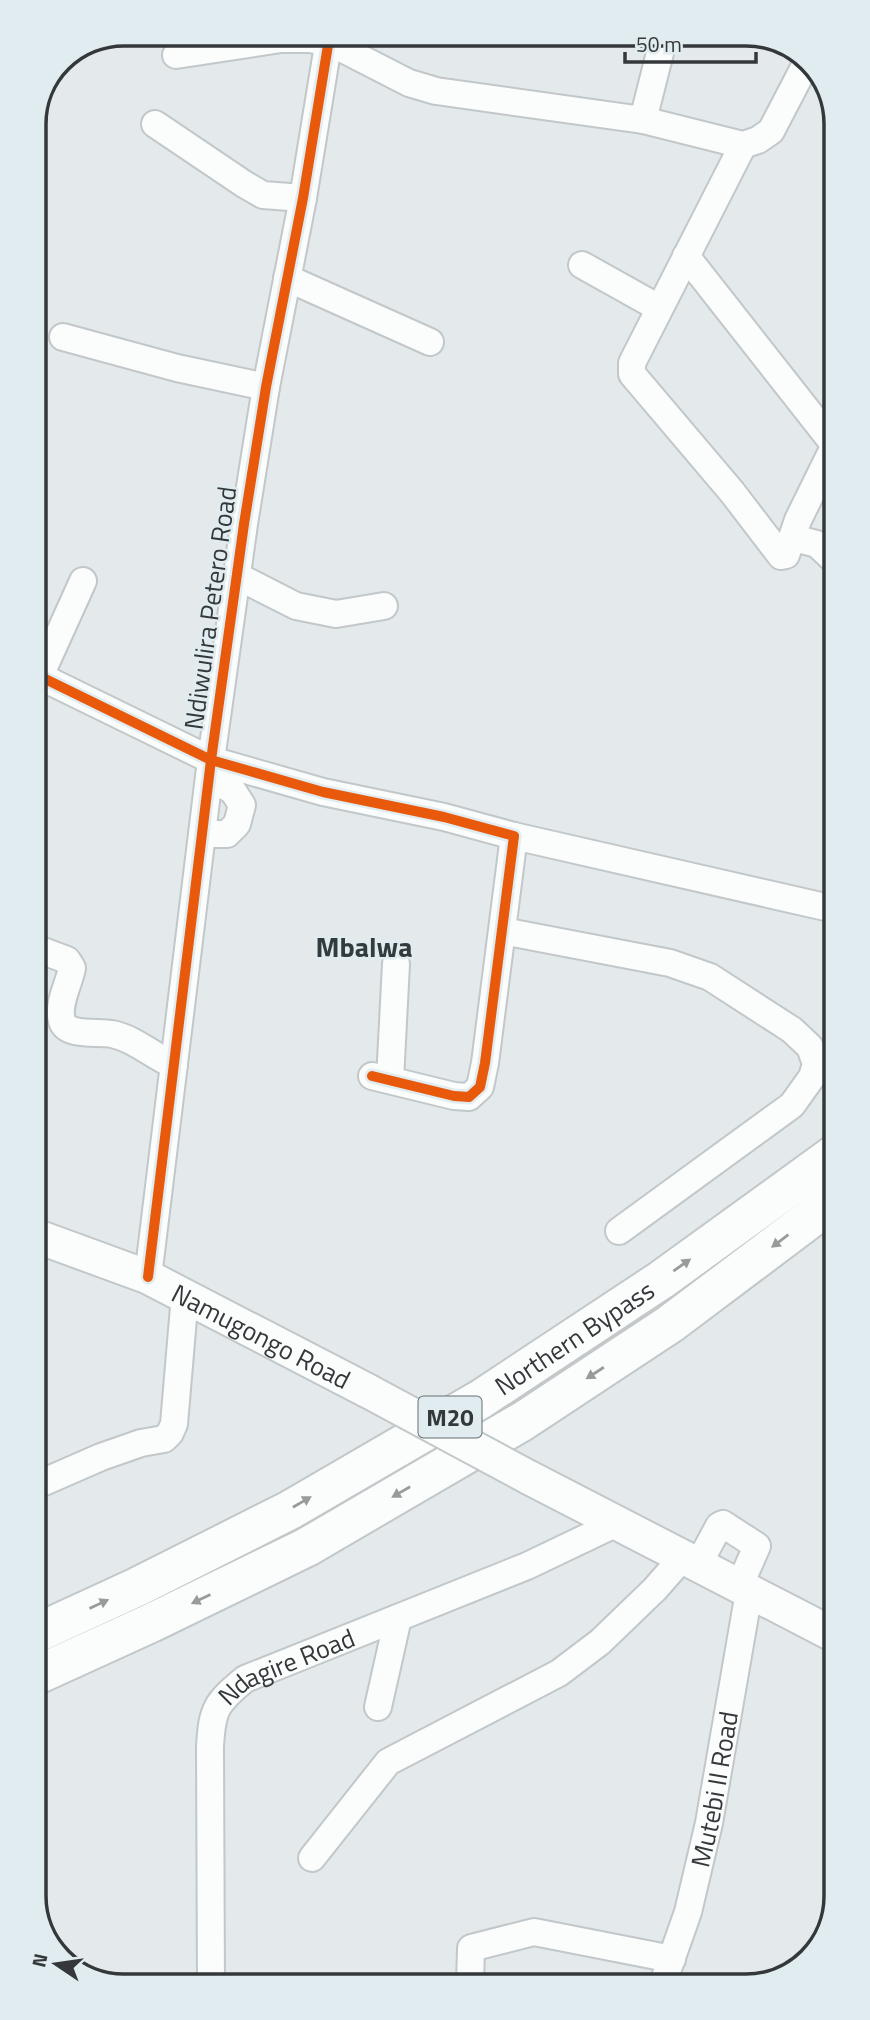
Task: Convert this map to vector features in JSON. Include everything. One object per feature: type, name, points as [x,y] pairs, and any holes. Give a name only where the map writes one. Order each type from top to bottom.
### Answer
[{"type":"highway","name":"Northern Bypass","points":[[46,1629],[137,1587],[290,1510],[481,1399],[661,1280],[824,1162]]},
{"type":"highway","name":"Northern Bypass","points":[[46,1671],[307,1547],[523,1421],[670,1324],[824,1208]]},
{"type":"main road","name":"Namugongo Road","points":[[46,1240],[148,1277],[185,1294],[528,1477],[619,1522]]},
{"type":"main road","points":[[619,1522],[824,1630]]},
{"type":"street","points":[[176,55],[235,46]]},
{"type":"street","name":"Ndiwulira Petero Road","points":[[148,1277],[210,769],[237,576],[266,387],[303,198],[328,46]]},
{"type":"street","points":[[343,46],[409,83],[436,91],[643,120],[743,145],[758,140],[771,131],[802,69]]},
{"type":"street","points":[[643,120],[662,46]]},
{"type":"street","points":[[155,124],[262,195],[303,198]]},
{"type":"street","points":[[743,145],[632,363],[632,374],[732,492],[781,556],[786,555],[798,520],[824,467]]},
{"type":"street","points":[[686,256],[824,432]]},
{"type":"street","points":[[582,265],[659,308]]},
{"type":"street","points":[[287,278],[430,342]]},
{"type":"street","points":[[63,337],[177,368],[266,387]]},
{"type":"street","points":[[793,538],[817,544],[824,551]]},
{"type":"street","points":[[237,576],[296,606],[336,614],[384,606]]},
{"type":"street","points":[[46,657],[83,581]]},
{"type":"street","points":[[46,680],[210,769],[233,791],[242,806],[237,824],[227,834],[202,834]]},
{"type":"street","points":[[210,769],[444,817],[514,836],[824,907]]},
{"type":"street","points":[[396,964],[381,1078],[454,1096],[469,1097],[480,1087],[485,1063],[514,836]]},
{"type":"street","points":[[503,931],[670,963],[710,977],[792,1030],[810,1047],[816,1064],[812,1077],[792,1105],[619,1231]]},
{"type":"street","points":[[46,952],[67,960],[72,968],[62,999],[62,1020],[67,1028],[113,1034],[142,1045],[156,1058],[174,1065]]},
{"type":"street","points":[[46,1481],[101,1457],[141,1443],[164,1439],[170,1433],[174,1424],[185,1294]]},
{"type":"street","name":"Ndagire Road","points":[[211,1974],[210,1747],[211,1725],[217,1706],[245,1679],[527,1566],[619,1522]]},
{"type":"street","name":"Mutebi II Road","points":[[667,1971],[688,1912],[709,1823],[744,1590],[757,1546],[723,1524],[690,1561]]},
{"type":"street","points":[[313,1858],[388,1762],[559,1672],[600,1643],[655,1589],[690,1561]]},
{"type":"street","points":[[378,1707],[398,1618]]},
{"type":"street","points":[[470,1974],[471,1948],[534,1932],[667,1971]]},
{"type":"cycle path","points":[[148,1277],[211,760],[244,524],[328,46]]},
{"type":"cycle path","points":[[46,679],[211,760],[323,792],[444,817],[514,836],[480,1087],[469,1097],[454,1096],[372,1076]]},
{"type":"district","name":"Mbalwa","points":[[364,946]]}]
